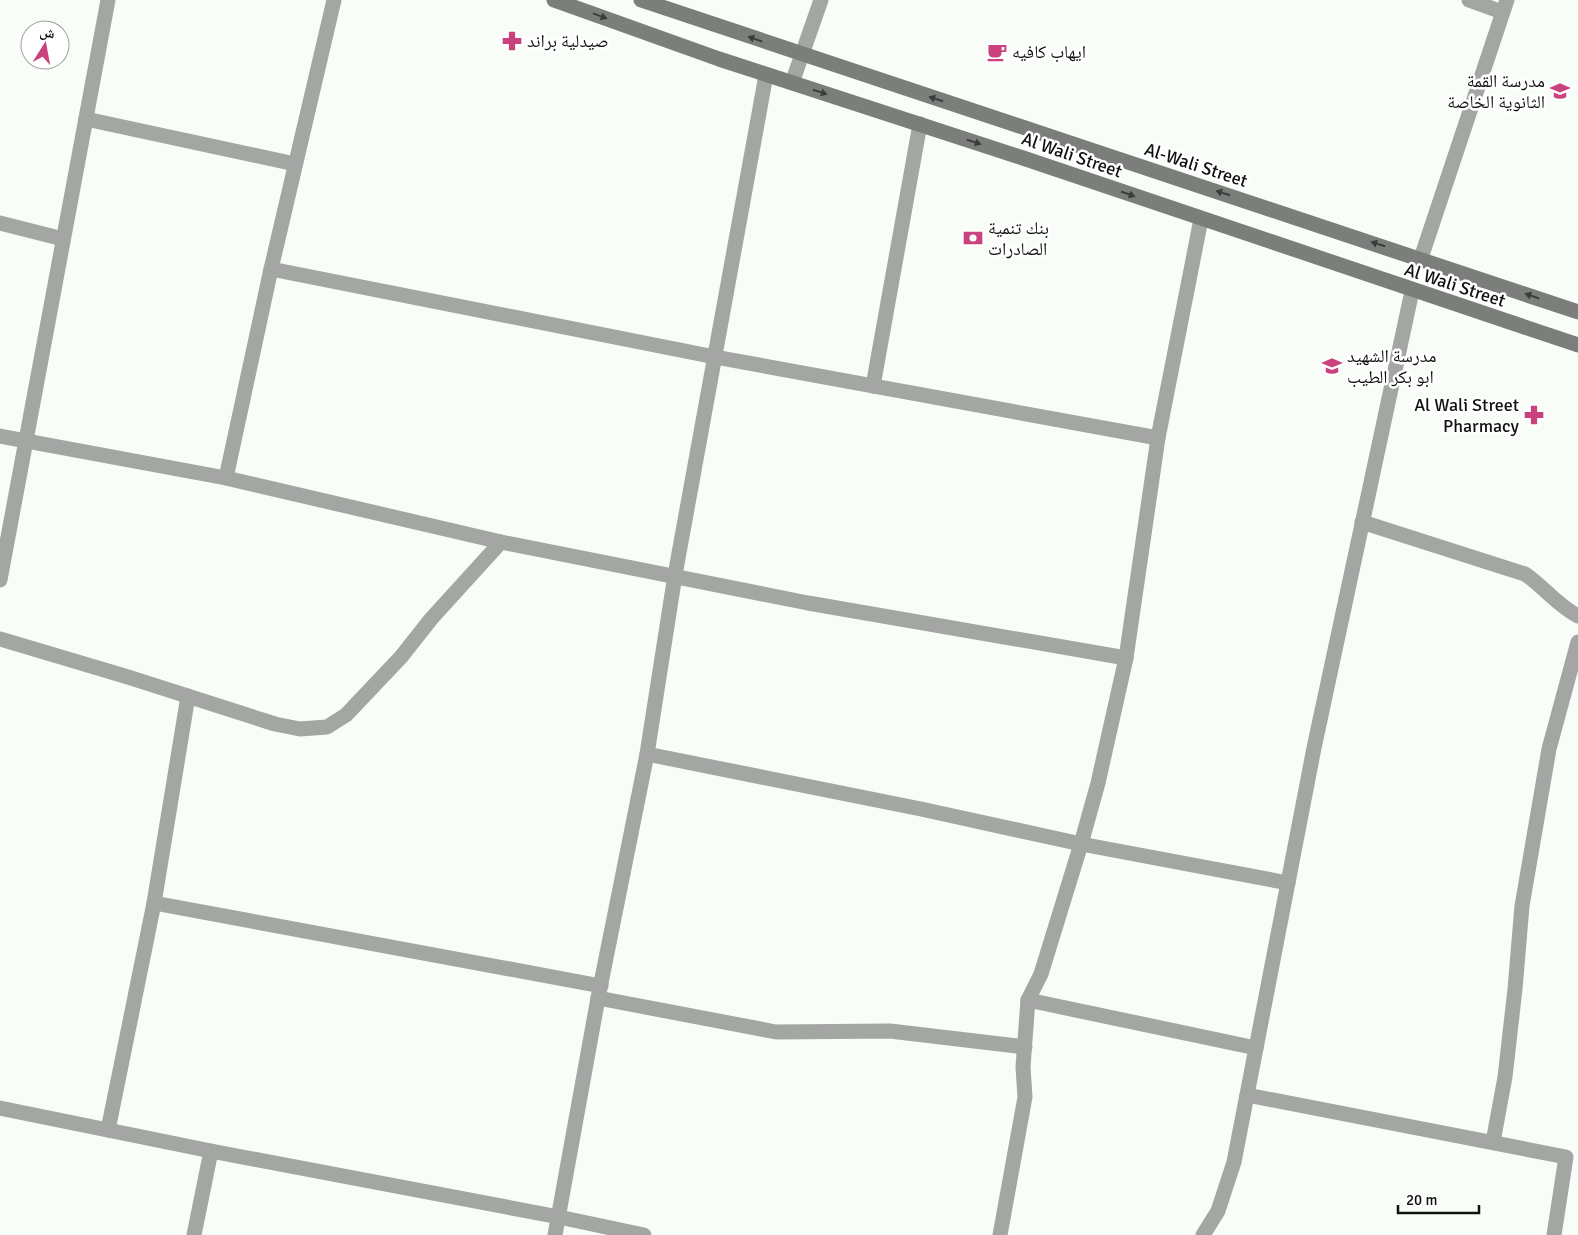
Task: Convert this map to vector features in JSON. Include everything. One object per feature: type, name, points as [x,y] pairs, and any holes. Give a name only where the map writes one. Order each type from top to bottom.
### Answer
[{"type":"street","points":[[0,580],[108,0]]},
{"type":"street","points":[[226,478],[271,269],[334,0]]},
{"type":"street","name":"Al Wali Street","points":[[554,0],[766,75],[1020,157],[1578,345]]},
{"type":"street","points":[[641,0],[802,55]]},
{"type":"street","points":[[792,83],[821,0]]},
{"type":"street","points":[[1420,258],[1504,6],[1469,0]]},
{"type":"street","name":"Al-Wali Street","points":[[802,55],[1420,258],[1578,312]]},
{"type":"street","points":[[555,1235],[647,754],[675,575],[766,75]]},
{"type":"street","points":[[86,119],[295,164]]},
{"type":"street","points":[[873,386],[920,124]]},
{"type":"street","points":[[1000,1235],[1025,1097],[1023,1067],[1028,1000],[1041,974],[1081,844],[1098,783],[1126,658],[1158,438],[1201,219]]},
{"type":"street","points":[[0,223],[63,239]]},
{"type":"street","points":[[271,269],[715,357],[1158,438]]},
{"type":"street","points":[[1203,1235],[1218,1211],[1234,1162],[1314,748],[1412,290]]},
{"type":"street","points":[[0,436],[226,478],[501,542],[675,575],[808,603],[1126,658]]},
{"type":"street","points":[[1362,522],[1525,574],[1539,584],[1558,604],[1578,616]]},
{"type":"street","points":[[0,639],[275,724],[300,729],[327,727],[346,715],[401,657],[431,619],[501,542]]},
{"type":"street","points":[[1494,1142],[1505,1077],[1524,896],[1550,749],[1578,642]]},
{"type":"street","points":[[108,1130],[154,903],[188,696]]},
{"type":"street","points":[[647,754],[1081,844],[1288,883]]},
{"type":"street","points":[[154,903],[600,992],[776,1032],[890,1031],[1025,1047]]},
{"type":"street","points":[[1028,1000],[1256,1048]]},
{"type":"street","points":[[1247,1095],[1566,1156],[1554,1235]]},
{"type":"street","points":[[0,1108],[644,1235]]},
{"type":"street","points":[[194,1235],[211,1151]]},
{"type":"place","name":"صيدلية براند","points":[[512,41]]},
{"type":"place","name":"ايهاب كافيه","points":[[997,52]]},
{"type":"place","name":"مدرسة القمة الثانوية الخاصة","points":[[1560,91]]},
{"type":"place","name":"بنك تنمية الصادرات","points":[[973,238]]},
{"type":"place","name":"مدرسة الشهيد ابو بكر الطيب","points":[[1332,366]]},
{"type":"place","name":"Al Wali Street Pharmacy","points":[[1534,415]]}]
